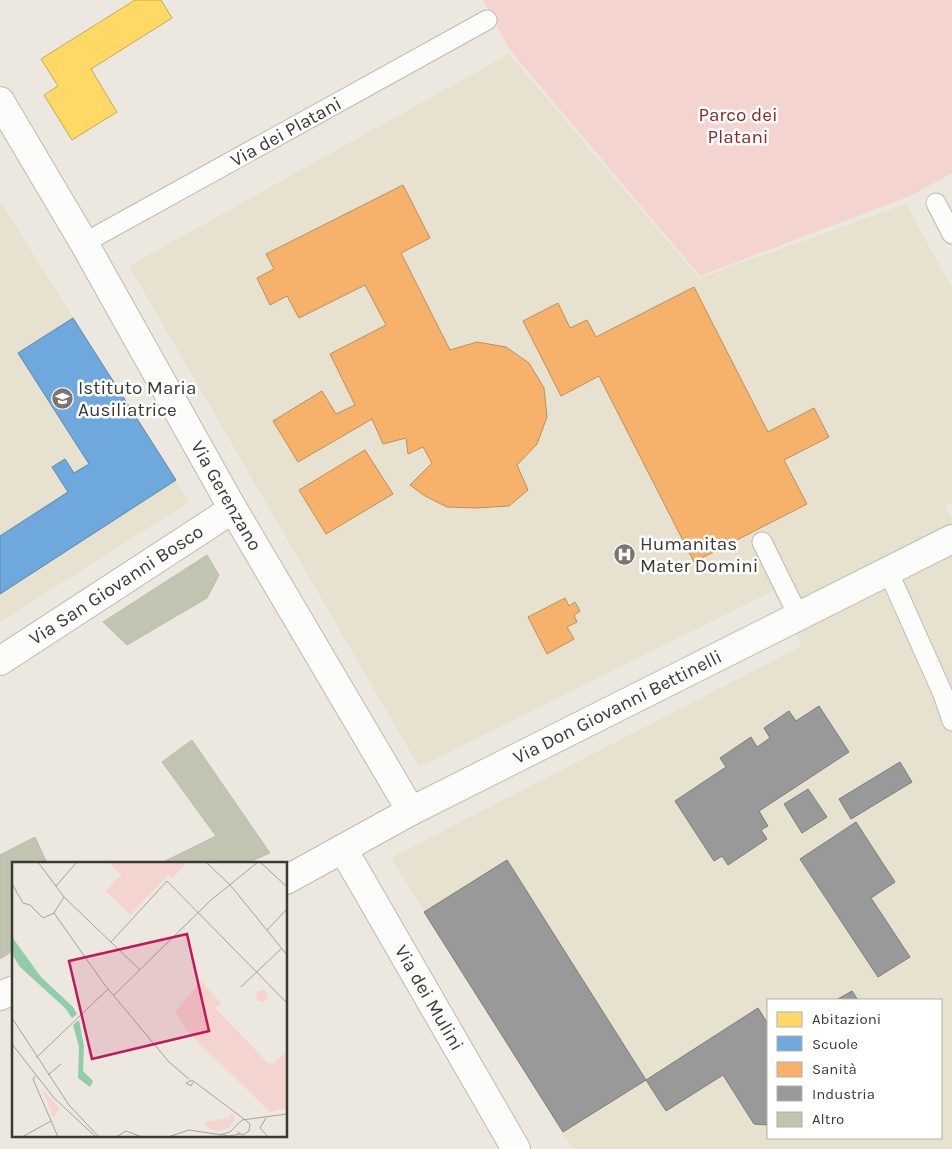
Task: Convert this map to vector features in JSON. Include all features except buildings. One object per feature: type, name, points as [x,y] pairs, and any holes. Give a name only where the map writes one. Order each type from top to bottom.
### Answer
[{"type":"street","name":"Via Gerenzano","points":[[0,101],[84,243],[233,509],[411,811]]},
{"type":"street","name":"Via San Giovanni Bosco","points":[[0,661],[233,509]]},
{"type":"street","name":"Via Don Giovanni Bettinelli","points":[[288,879],[411,811],[952,539]]},
{"type":"street","name":"Via dei Mulini","points":[[343,849],[516,1149]]},
{"type":"street","points":[[0,996],[12,991]]},
{"type":"lane","name":"Via dei Platani","points":[[84,243],[487,20]]},
{"type":"lane","points":[[936,203],[952,234]]},
{"type":"lane","points":[[762,542],[798,617]]},
{"type":"lane","points":[[888,571],[943,694],[952,720]]},
{"type":"shaded area","name":"Humanitas Mater Domini","points":[[509,54],[699,278],[906,204],[952,288],[952,502],[945,506],[952,519],[952,1149],[573,1149],[391,858],[802,646],[773,591],[419,767],[129,266]]},
{"type":"shaded area","name":"Istituto Maria Ausiliatrice","points":[[0,201],[189,502],[0,622]]},
{"type":"green space","name":"Parco dei Platani","points":[[483,0],[952,0],[952,173],[910,196],[700,276],[510,50]]},
{"type":"place","name":"Istituto Maria Ausiliatrice","points":[[62,399]]},
{"type":"place","name":"Humanitas Mater Domini","points":[[624,555]]}]
